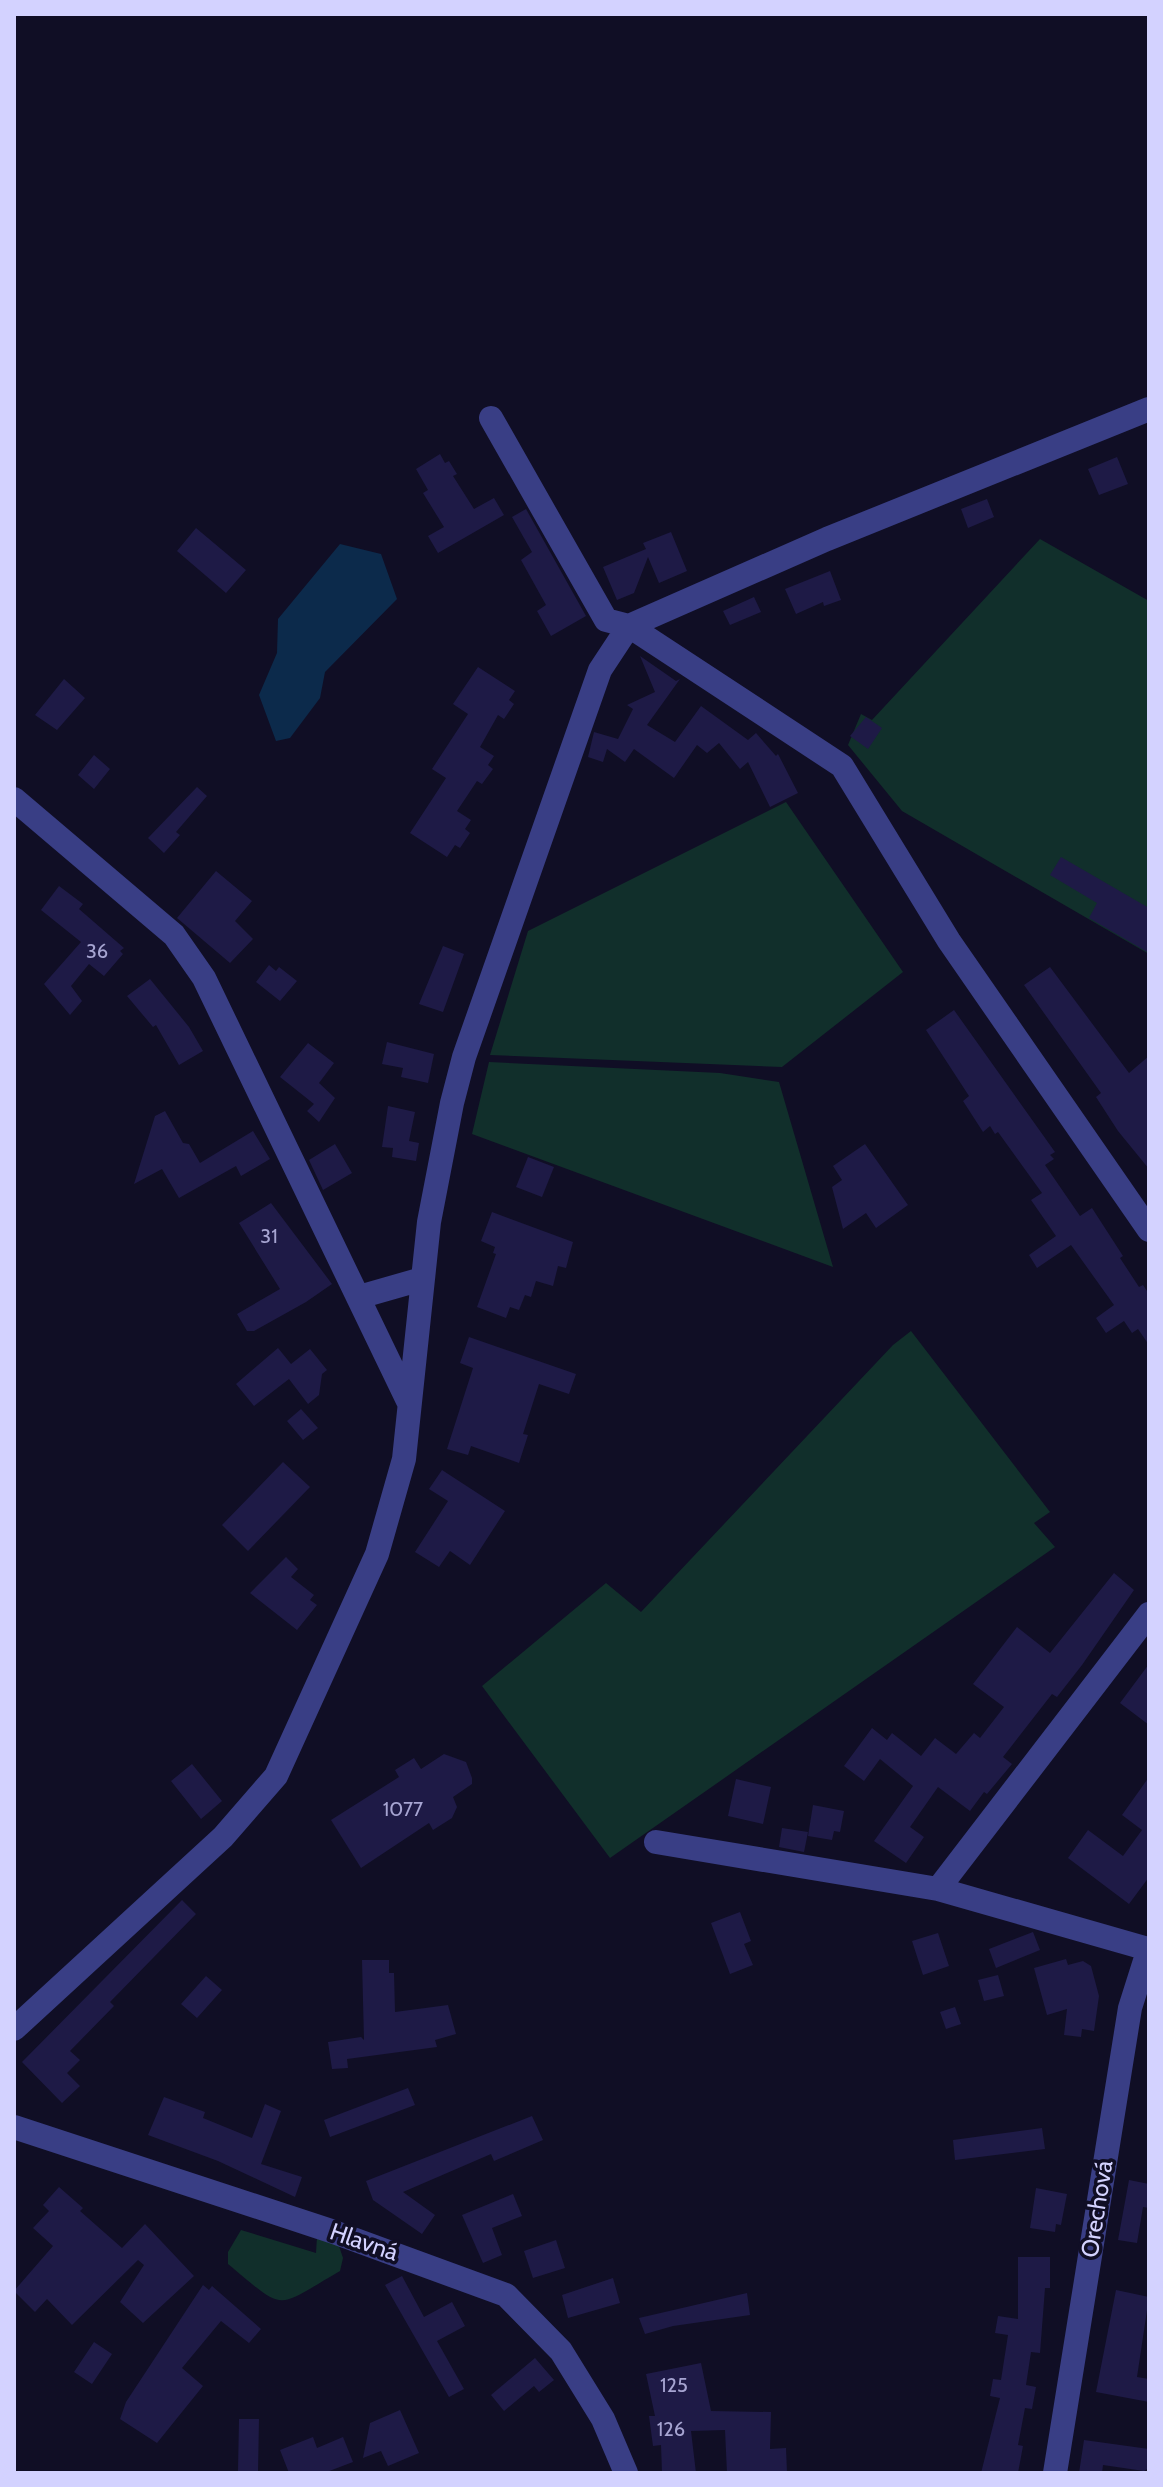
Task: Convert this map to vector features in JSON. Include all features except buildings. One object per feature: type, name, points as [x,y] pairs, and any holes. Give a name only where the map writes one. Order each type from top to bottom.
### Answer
[{"type":"street","points":[[14,2029],[223,1837],[276,1776],[377,1554],[404,1459],[429,1222],[464,1057],[600,670],[629,626],[827,539],[1149,409]]},
{"type":"street","points":[[491,418],[606,620],[629,626],[842,766],[949,941],[1149,1230]]},
{"type":"street","points":[[14,799],[174,935],[204,978],[409,1403]]},
{"type":"street","points":[[359,1297],[422,1279]]},
{"type":"street","points":[[938,1889],[1149,1614]]},
{"type":"street","points":[[656,1842],[938,1889],[1149,1949]]},
{"type":"street","name":"Orechová","points":[[1055,2473],[1130,2008],[1149,1949]]},
{"type":"street","name":"Hlavná","points":[[14,2127],[331,2231],[506,2295],[561,2351],[603,2419],[626,2473]]},
{"type":"green space","points":[[1040,539],[1149,601],[1149,954],[902,811],[848,745],[861,714],[872,720]]},
{"type":"green space","points":[[786,802],[903,972],[782,1067],[490,1055],[528,931]]},
{"type":"green space","points":[[489,1062],[720,1073],[779,1082],[833,1267],[472,1134]]},
{"type":"green space","points":[[911,1331],[1050,1512],[1034,1523],[1055,1547],[610,1858],[482,1686],[606,1583],[641,1612],[893,1345]]},
{"type":"green space","points":[[241,2230],[316,2253],[317,2237],[339,2246],[343,2258],[340,2271],[291,2298],[272,2298],[228,2264],[228,2252]]},
{"type":"water","points":[[340,544],[381,554],[397,599],[325,672],[320,698],[290,738],[276,741],[259,695],[277,653],[278,619]]}]
